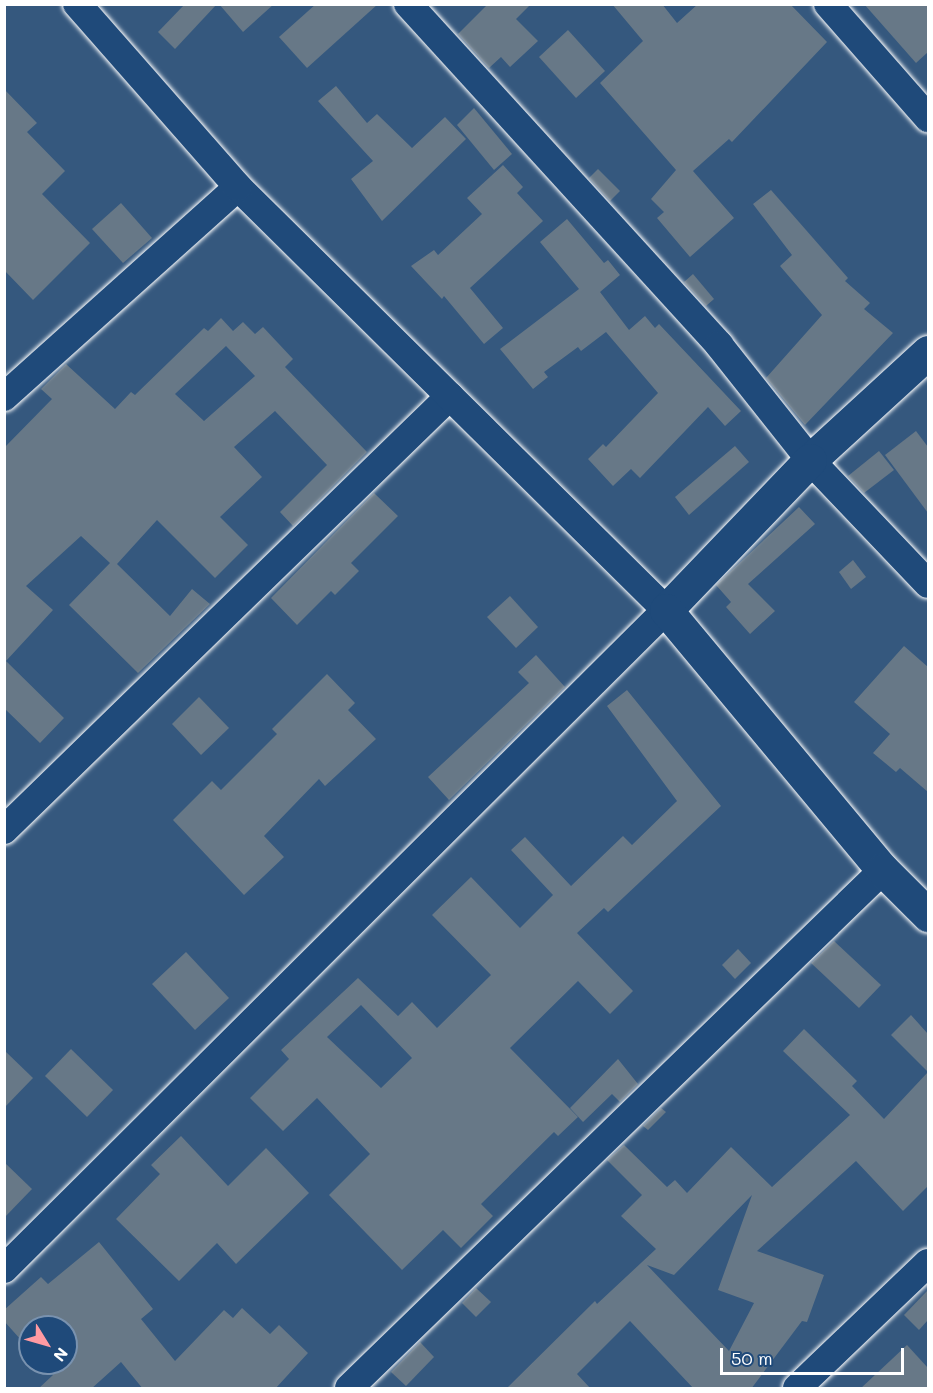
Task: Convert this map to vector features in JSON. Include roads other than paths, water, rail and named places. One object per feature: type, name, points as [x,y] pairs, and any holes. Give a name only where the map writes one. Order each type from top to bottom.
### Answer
[{"type":"street","points":[[77,4],[238,187],[666,610],[883,870],[928,915]]},
{"type":"street","points":[[408,4],[718,345],[810,460],[928,584]]},
{"type":"street","points":[[828,4],[928,118]]},
{"type":"street","points":[[4,397],[238,187]]},
{"type":"street","points":[[4,1269],[666,610],[810,460],[928,352]]},
{"type":"street","points":[[4,830],[450,396]]},
{"type":"street","points":[[350,1389],[883,870]]},
{"type":"street","points":[[797,1389],[928,1263]]}]
